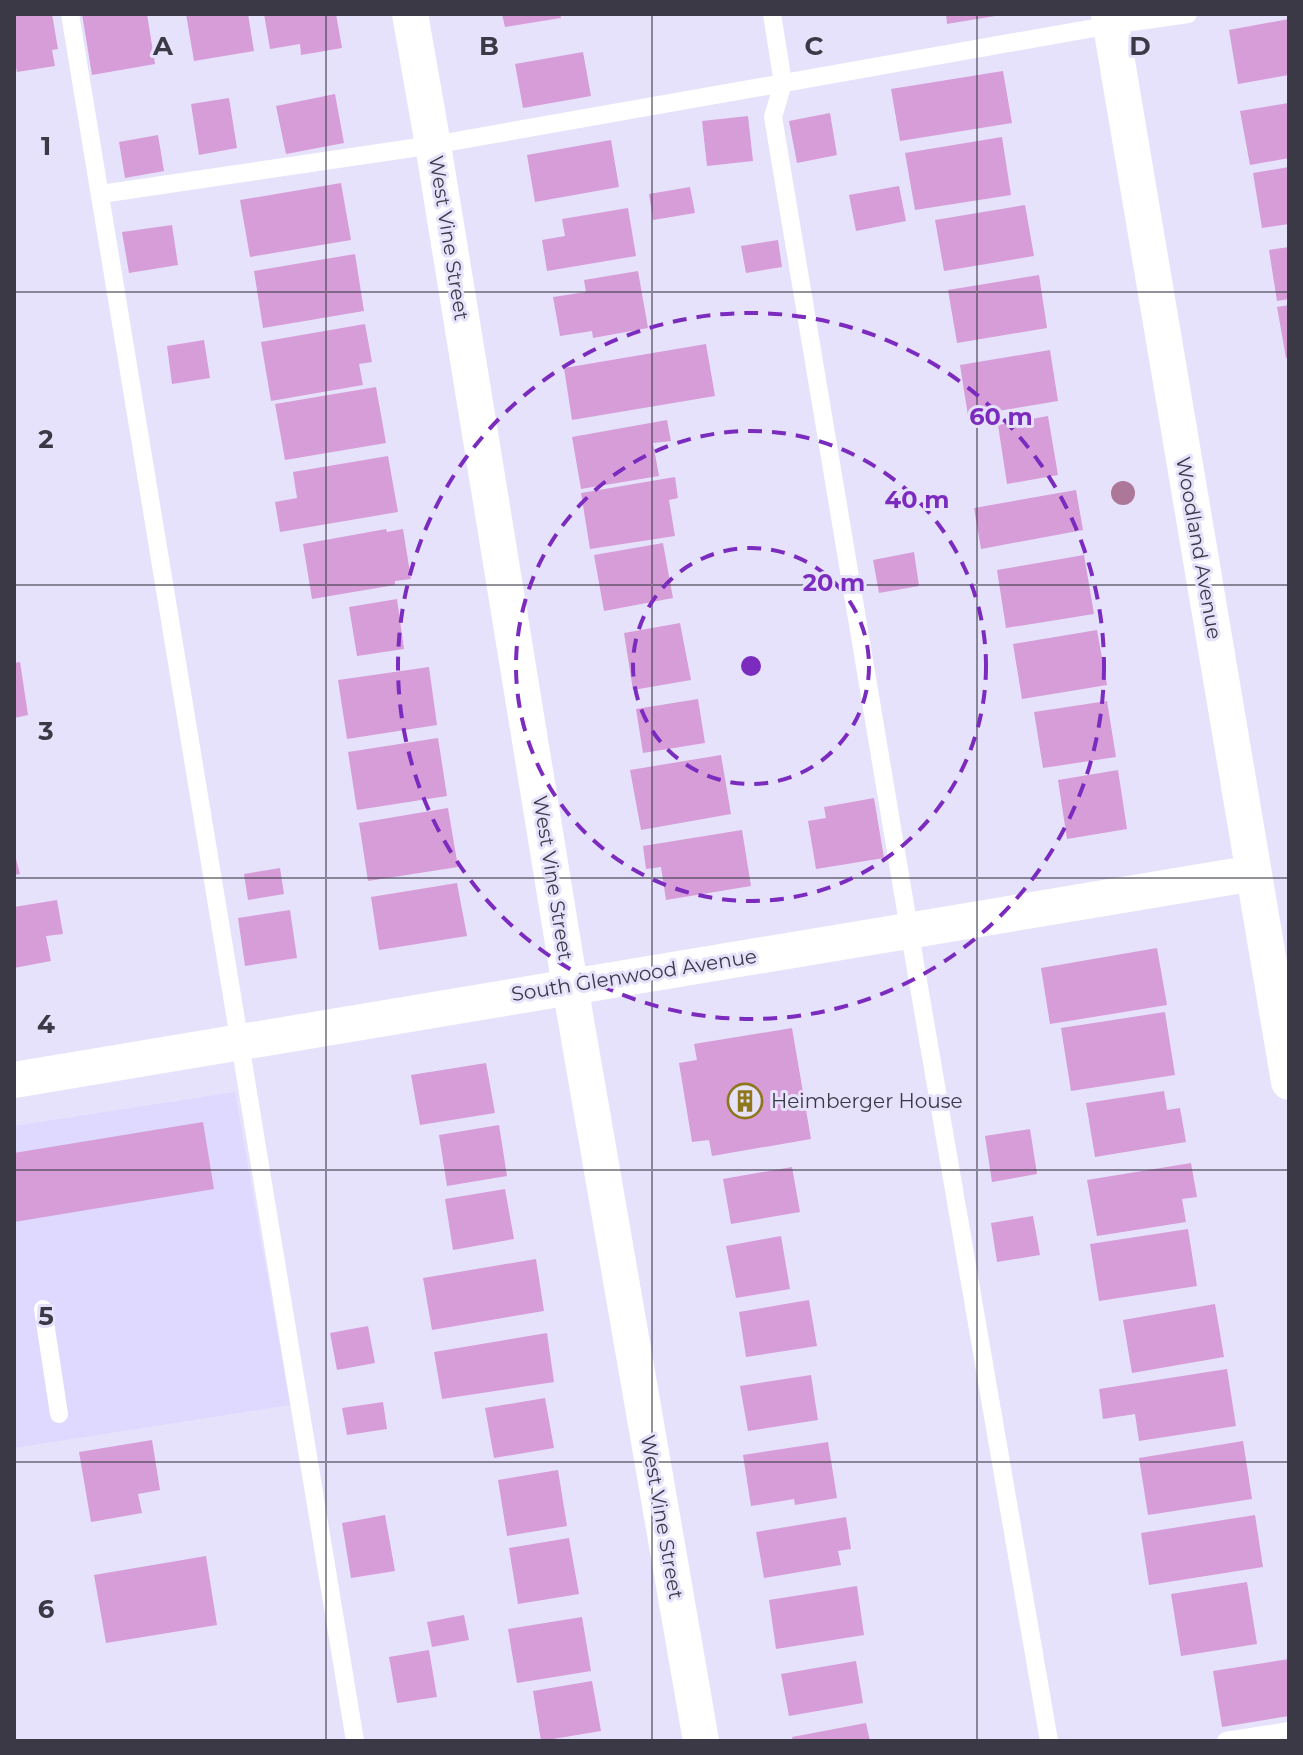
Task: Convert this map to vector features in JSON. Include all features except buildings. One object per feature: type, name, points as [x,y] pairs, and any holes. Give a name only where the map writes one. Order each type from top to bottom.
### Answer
[{"type":"street","name":"West Vine Street","points":[[410,14],[570,986],[701,1741]]},
{"type":"street","name":"Woodland Avenue","points":[[1110,19],[1289,1082]]},
{"type":"street","name":"South Glenwood Avenue","points":[[14,1080],[1254,873]]},
{"type":"lane","points":[[70,14],[355,1741]]},
{"type":"lane","points":[[772,14],[783,83],[773,117],[1049,1741]]},
{"type":"lane","points":[[101,194],[433,145],[783,83],[1110,19],[1188,14]]},
{"type":"lane","points":[[43,1309],[59,1414]]},
{"type":"lane","points":[[1226,1741],[1289,1731]]},
{"type":"shaded area","points":[[235,1092],[290,1405],[14,1448],[14,1126]]},
{"type":"place","name":"Heimberger House","points":[[745,1101]]}]
